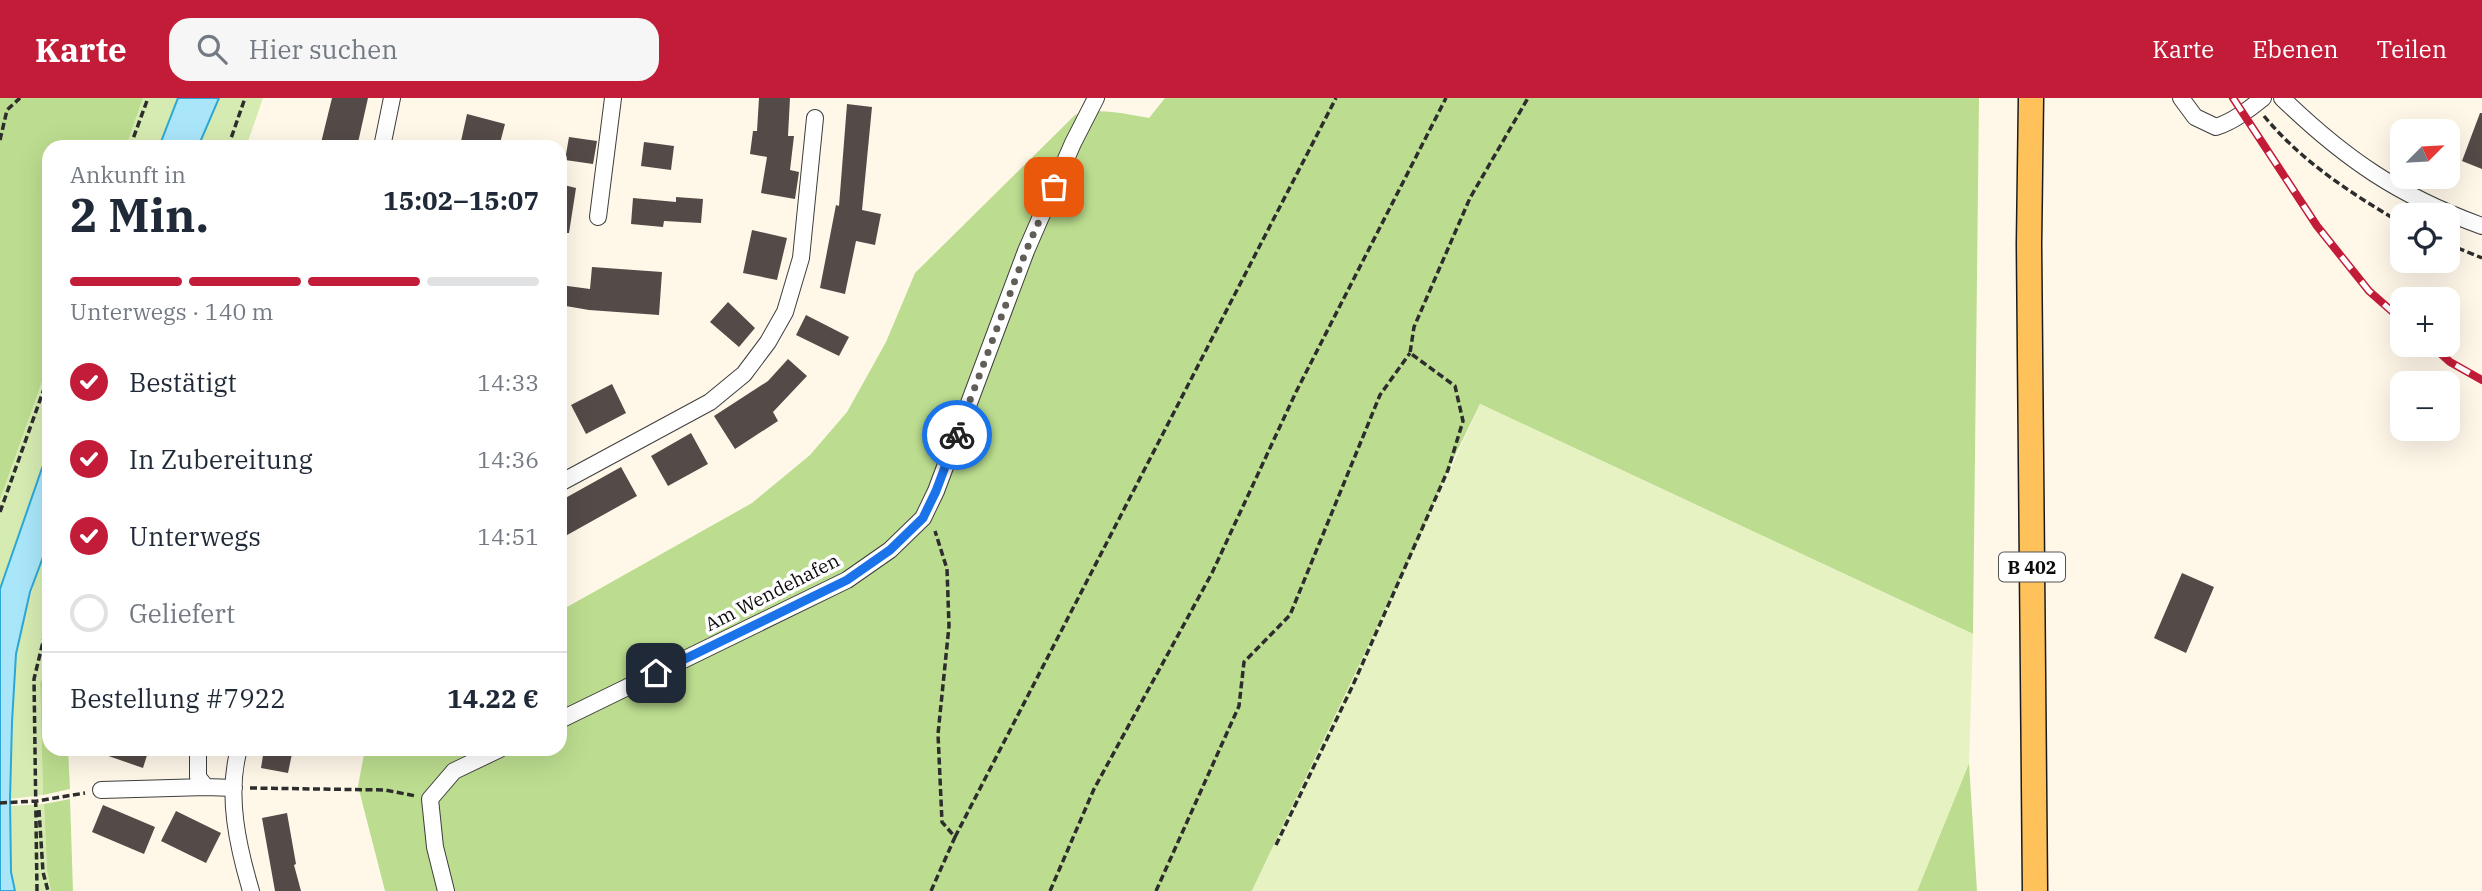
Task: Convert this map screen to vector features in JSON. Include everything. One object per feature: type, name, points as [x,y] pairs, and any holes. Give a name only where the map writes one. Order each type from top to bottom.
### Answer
[{"type":"main road","name":"B 402","points":[[2031,98],[2029,244],[2035,891]]},
{"type":"street","points":[[383,140],[392,98]]},
{"type":"street","points":[[598,218],[613,98]]},
{"type":"street","name":"Am Wendehafen","points":[[567,717],[847,580],[890,550],[923,518],[1026,251],[1073,143],[1096,98]]},
{"type":"street","points":[[2180,98],[2194,117],[2216,127],[2227,123],[2259,101]]},
{"type":"street","points":[[2282,98],[2314,129],[2360,166],[2401,192],[2443,212],[2482,226]]},
{"type":"street","points":[[567,479],[710,401],[744,374],[768,342],[785,312],[801,258],[815,118]]},
{"type":"street","points":[[198,756],[198,777],[206,788]]},
{"type":"street","points":[[238,756],[233,788],[234,810],[251,891]]},
{"type":"street","points":[[446,891],[435,847],[430,799],[454,771],[485,756]]},
{"type":"street","points":[[101,790],[233,788]]},
{"type":"path","points":[[0,140],[7,110],[20,98]]},
{"type":"path","points":[[133,140],[148,98]]},
{"type":"path","points":[[230,140],[245,98]]},
{"type":"path","points":[[931,891],[955,837],[1336,98]]},
{"type":"path","points":[[1051,891],[1094,789],[1212,573],[1296,392],[1446,98]]},
{"type":"path","points":[[1156,891],[1239,706],[1244,662],[1290,615],[1380,396],[1410,353],[1414,327],[1470,198],[1528,98]]},
{"type":"path","points":[[2259,101],[2271,124],[2306,160],[2357,197],[2390,216]]},
{"type":"path","points":[[2460,249],[2482,258]]},
{"type":"path","points":[[1276,845],[1417,543],[1448,470],[1463,421],[1455,386],[1410,353]]},
{"type":"path","points":[[0,512],[42,395]]},
{"type":"path","points":[[928,509],[947,569],[949,626],[938,734],[942,822],[955,837]]},
{"type":"path","points":[[37,891],[34,678],[42,645]]},
{"type":"path","points":[[233,788],[385,790],[430,799]]},
{"type":"path","points":[[0,803],[37,801],[101,790]]},
{"type":"path","points":[[37,801],[41,817],[43,872],[48,891]]},
{"type":"green space","points":[[0,98],[143,98],[128,140],[42,140],[42,382],[0,500]]},
{"type":"green space","points":[[143,98],[178,98],[162,140],[128,140]]},
{"type":"green space","points":[[219,98],[263,98],[248,140],[201,140]]},
{"type":"green space","points":[[1165,98],[1979,98],[1973,634],[1480,404],[1252,891],[385,891],[358,786],[364,756],[567,756],[567,607],[752,503],[810,455],[847,412],[886,342],[915,273],[1075,115],[1103,111],[1149,118]]},
{"type":"green space","points":[[42,382],[42,468],[0,589],[0,500]]},
{"type":"green space","points":[[1480,404],[1973,634],[1969,763],[1917,891],[1252,891]]},
{"type":"green space","points":[[42,560],[40,682],[43,795],[10,799],[14,669],[23,623]]},
{"type":"green space","points":[[42,679],[42,756],[68,756],[70,789],[43,795],[40,682]]},
{"type":"green space","points":[[1969,763],[1977,891],[1917,891]]},
{"type":"green space","points":[[70,799],[73,891],[51,891],[47,871],[44,804]]},
{"type":"green space","points":[[44,804],[47,871],[51,891],[15,891],[11,872],[10,806]]},
{"type":"water","points":[[178,98],[219,98],[201,140],[162,140]]},
{"type":"water","points":[[42,468],[42,560],[30,592],[16,654],[10,799],[11,872],[15,891],[0,891],[0,589]]},
{"type":"building","points":[[332,98],[368,98],[359,140],[322,140]]},
{"type":"building","points":[[759,98],[790,98],[788,136],[794,136],[790,170],[799,172],[795,199],[761,193],[767,157],[750,154],[753,131],[757,131]]},
{"type":"building","points":[[847,104],[872,107],[862,210],[881,214],[875,245],[856,241],[845,294],[820,288],[836,205],[839,206]]},
{"type":"building","points":[[2482,113],[2482,169],[2462,161]]},
{"type":"building","points":[[467,114],[505,124],[501,140],[461,140]]},
{"type":"building","points":[[569,137],[597,141],[593,164],[567,160]]},
{"type":"building","points":[[644,142],[674,146],[671,170],[641,166]]},
{"type":"building","points":[[567,186],[576,188],[567,233]]},
{"type":"building","points":[[676,197],[703,199],[701,223],[664,221],[663,227],[631,224],[633,198],[676,202]]},
{"type":"building","points":[[752,230],[787,238],[777,280],[743,273]]},
{"type":"building","points":[[592,267],[662,272],[659,315],[567,306],[567,286],[590,289]]},
{"type":"building","points":[[728,302],[755,328],[739,347],[710,322]]},
{"type":"building","points":[[806,315],[849,337],[839,356],[796,335]]},
{"type":"building","points":[[788,359],[807,376],[773,412],[778,421],[735,449],[714,416],[768,381]]},
{"type":"building","points":[[612,384],[626,413],[586,434],[571,405]]},
{"type":"building","points":[[691,433],[708,464],[668,486],[651,456]]},
{"type":"building","points":[[621,467],[637,496],[567,535],[567,497]]},
{"type":"building","points":[[2182,573],[2214,587],[2186,653],[2154,638]]},
{"type":"building","points":[[108,756],[147,756],[143,768]]},
{"type":"building","points":[[263,756],[292,756],[288,773],[261,768]]},
{"type":"building","points":[[103,805],[155,827],[144,854],[92,832]]},
{"type":"building","points":[[176,811],[221,833],[206,863],[161,841]]},
{"type":"building","points":[[287,813],[296,864],[294,865],[301,891],[275,891],[262,818]]},
{"type":"railway","points":[[2233,98],[2317,226],[2369,291],[2390,310]]},
{"type":"railway","points":[[2444,357],[2482,380]]},
{"type":"way so far","points":[[957,435],[1026,251],[1054,187]]},
{"type":"route","points":[[656,673],[847,580],[890,550],[923,518],[957,435]]}]
